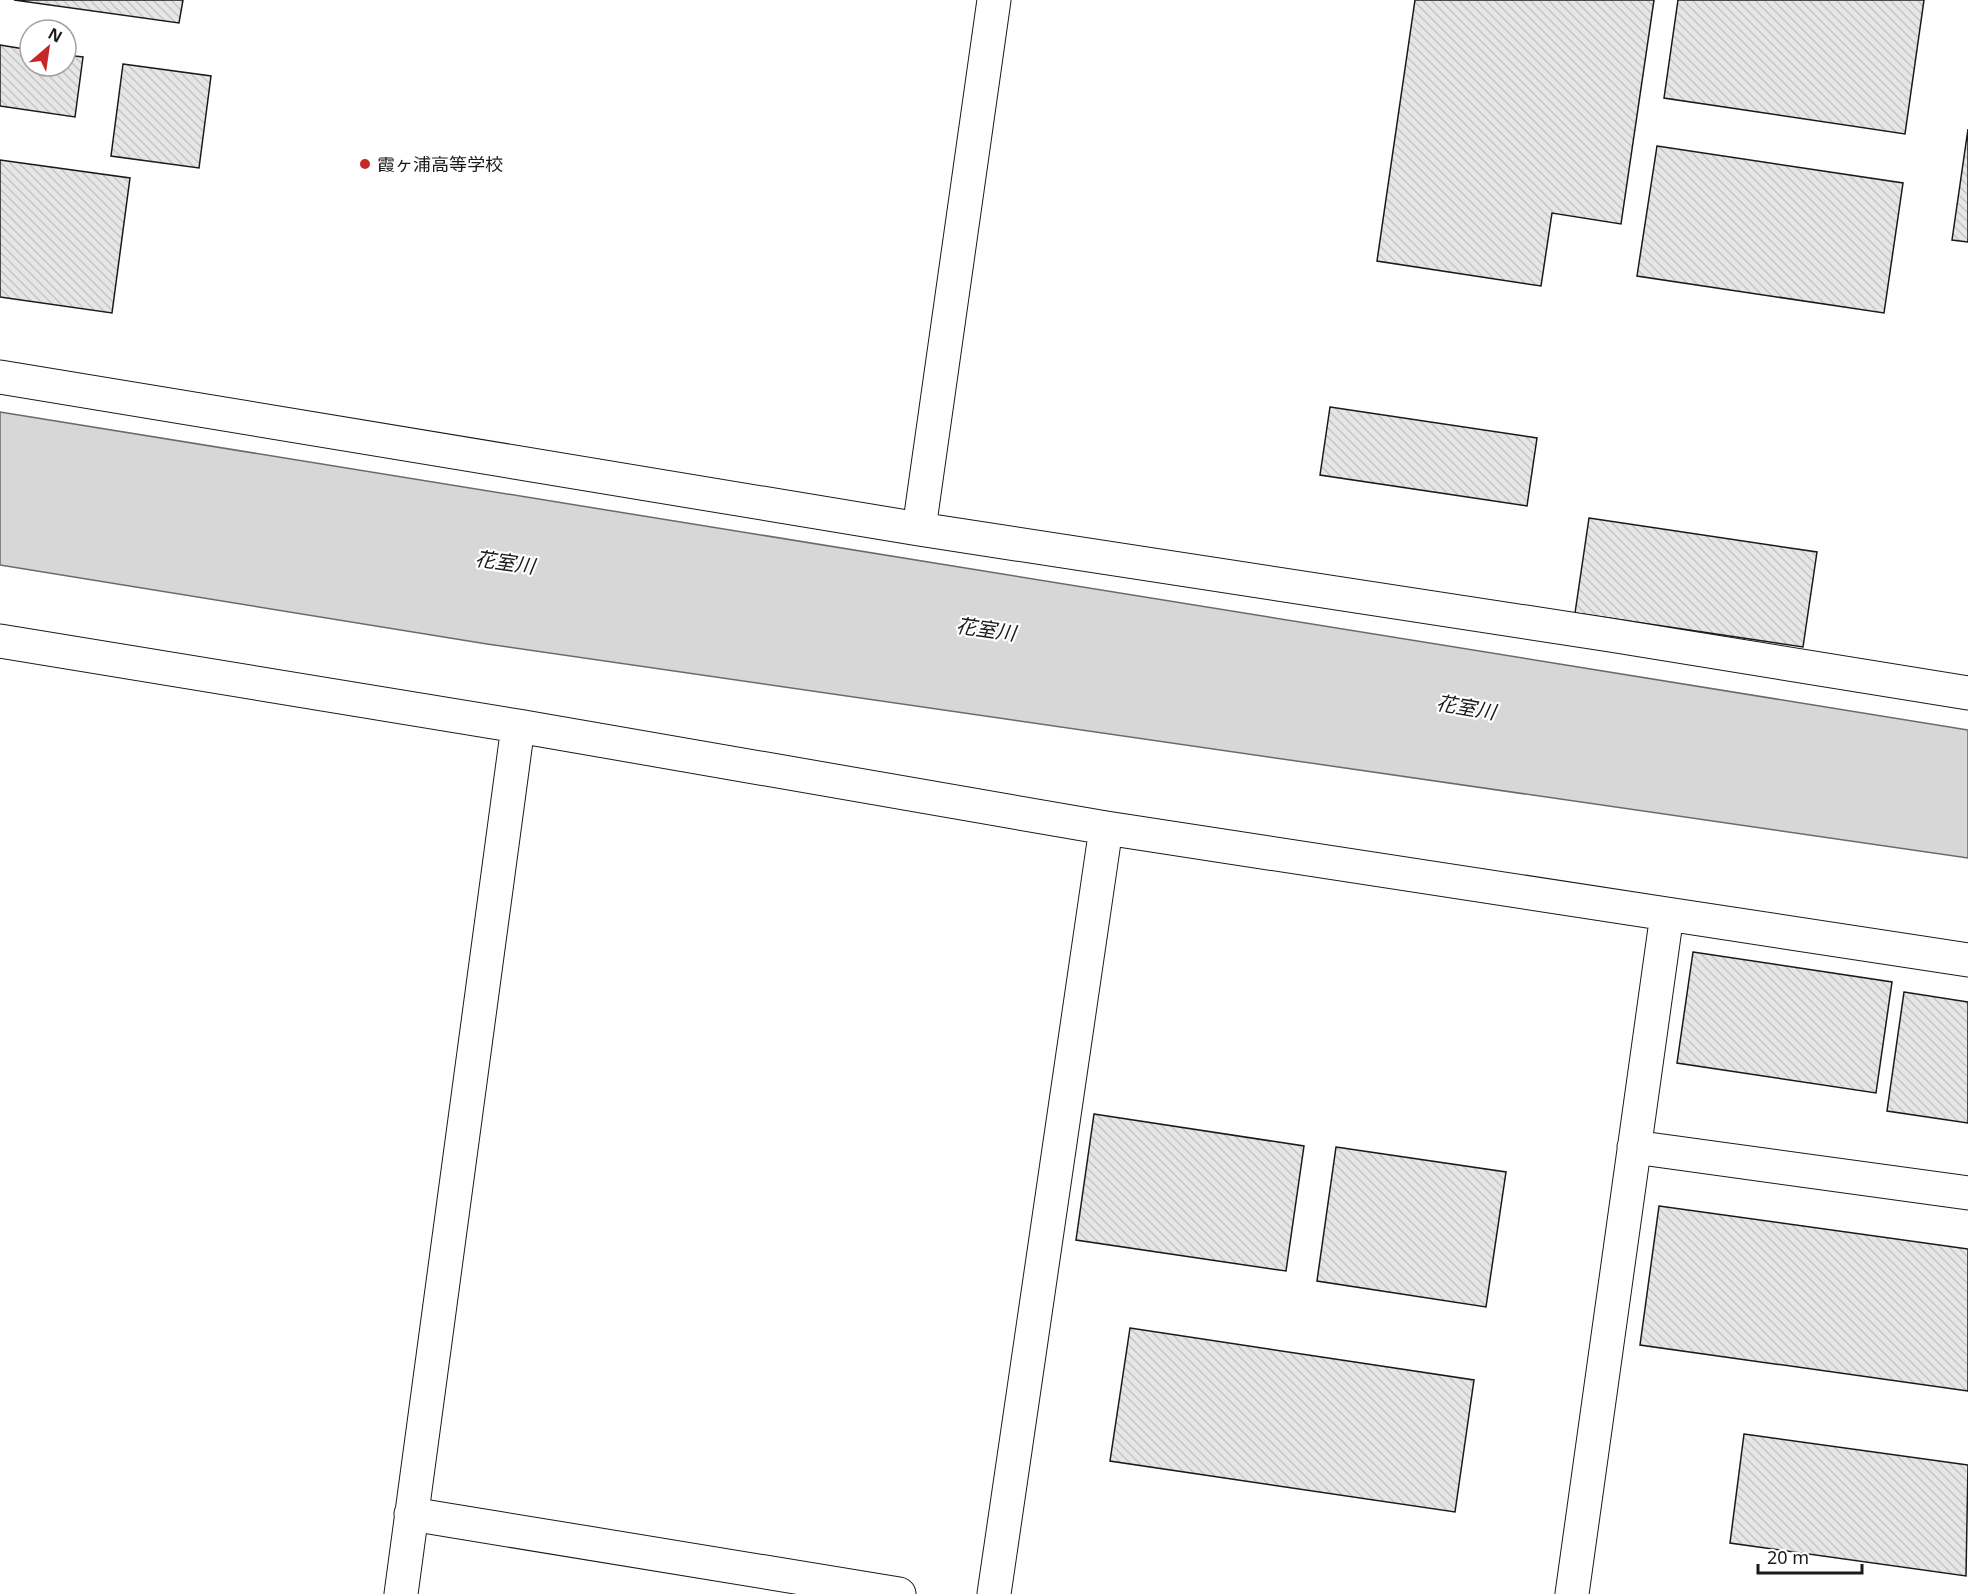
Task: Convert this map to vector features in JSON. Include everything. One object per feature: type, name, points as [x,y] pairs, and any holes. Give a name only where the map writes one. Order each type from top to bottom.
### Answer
[{"type":"street","points":[[919,529],[994,0]]},
{"type":"street","points":[[0,377],[919,529],[1622,636],[1968,693]]},
{"type":"street","points":[[0,641],[518,726],[1106,828],[1968,960]]},
{"type":"street","points":[[401,1594],[518,726]]},
{"type":"street","points":[[994,1594],[1106,828]]},
{"type":"street","points":[[1572,1594],[1666,914]]},
{"type":"street","points":[[1634,1147],[1968,1193]]},
{"type":"street","points":[[411,1514],[899,1594]]},
{"type":"water","name":"花室川","points":[[0,412],[1968,730],[1968,858],[487,644],[0,565]]},
{"type":"building","points":[[14,0],[183,0],[179,23]]},
{"type":"building","points":[[1415,0],[1654,0],[1621,224],[1552,213],[1541,286],[1377,261]]},
{"type":"building","points":[[1678,0],[1924,0],[1905,134],[1664,98]]},
{"type":"building","points":[[0,45],[18,48],[18,78],[78,78],[78,56],[83,57],[75,117],[0,106]]},
{"type":"building","points":[[123,64],[211,76],[199,168],[111,156]]},
{"type":"building","points":[[1968,129],[1968,242],[1952,240]]},
{"type":"building","points":[[1657,146],[1903,183],[1884,313],[1637,276]]},
{"type":"building","points":[[0,160],[130,178],[112,313],[0,297]]},
{"type":"building","points":[[1330,407],[1537,438],[1527,506],[1320,475]]},
{"type":"building","points":[[1589,518],[1817,552],[1803,647],[1575,613]]},
{"type":"building","points":[[1693,952],[1892,982],[1876,1093],[1677,1063]]},
{"type":"building","points":[[1904,992],[1968,1002],[1968,1123],[1887,1111]]},
{"type":"building","points":[[1094,1114],[1304,1146],[1286,1271],[1076,1240]]},
{"type":"building","points":[[1336,1147],[1506,1172],[1486,1307],[1317,1281]]},
{"type":"building","points":[[1659,1206],[1968,1249],[1968,1391],[1640,1345]]},
{"type":"building","points":[[1130,1328],[1474,1380],[1455,1512],[1110,1461]]},
{"type":"building","points":[[1744,1434],[1968,1465],[1966,1576],[1730,1543]]},
{"type":"place","name":"霞ヶ浦高等学校","points":[[365,164]]}]
